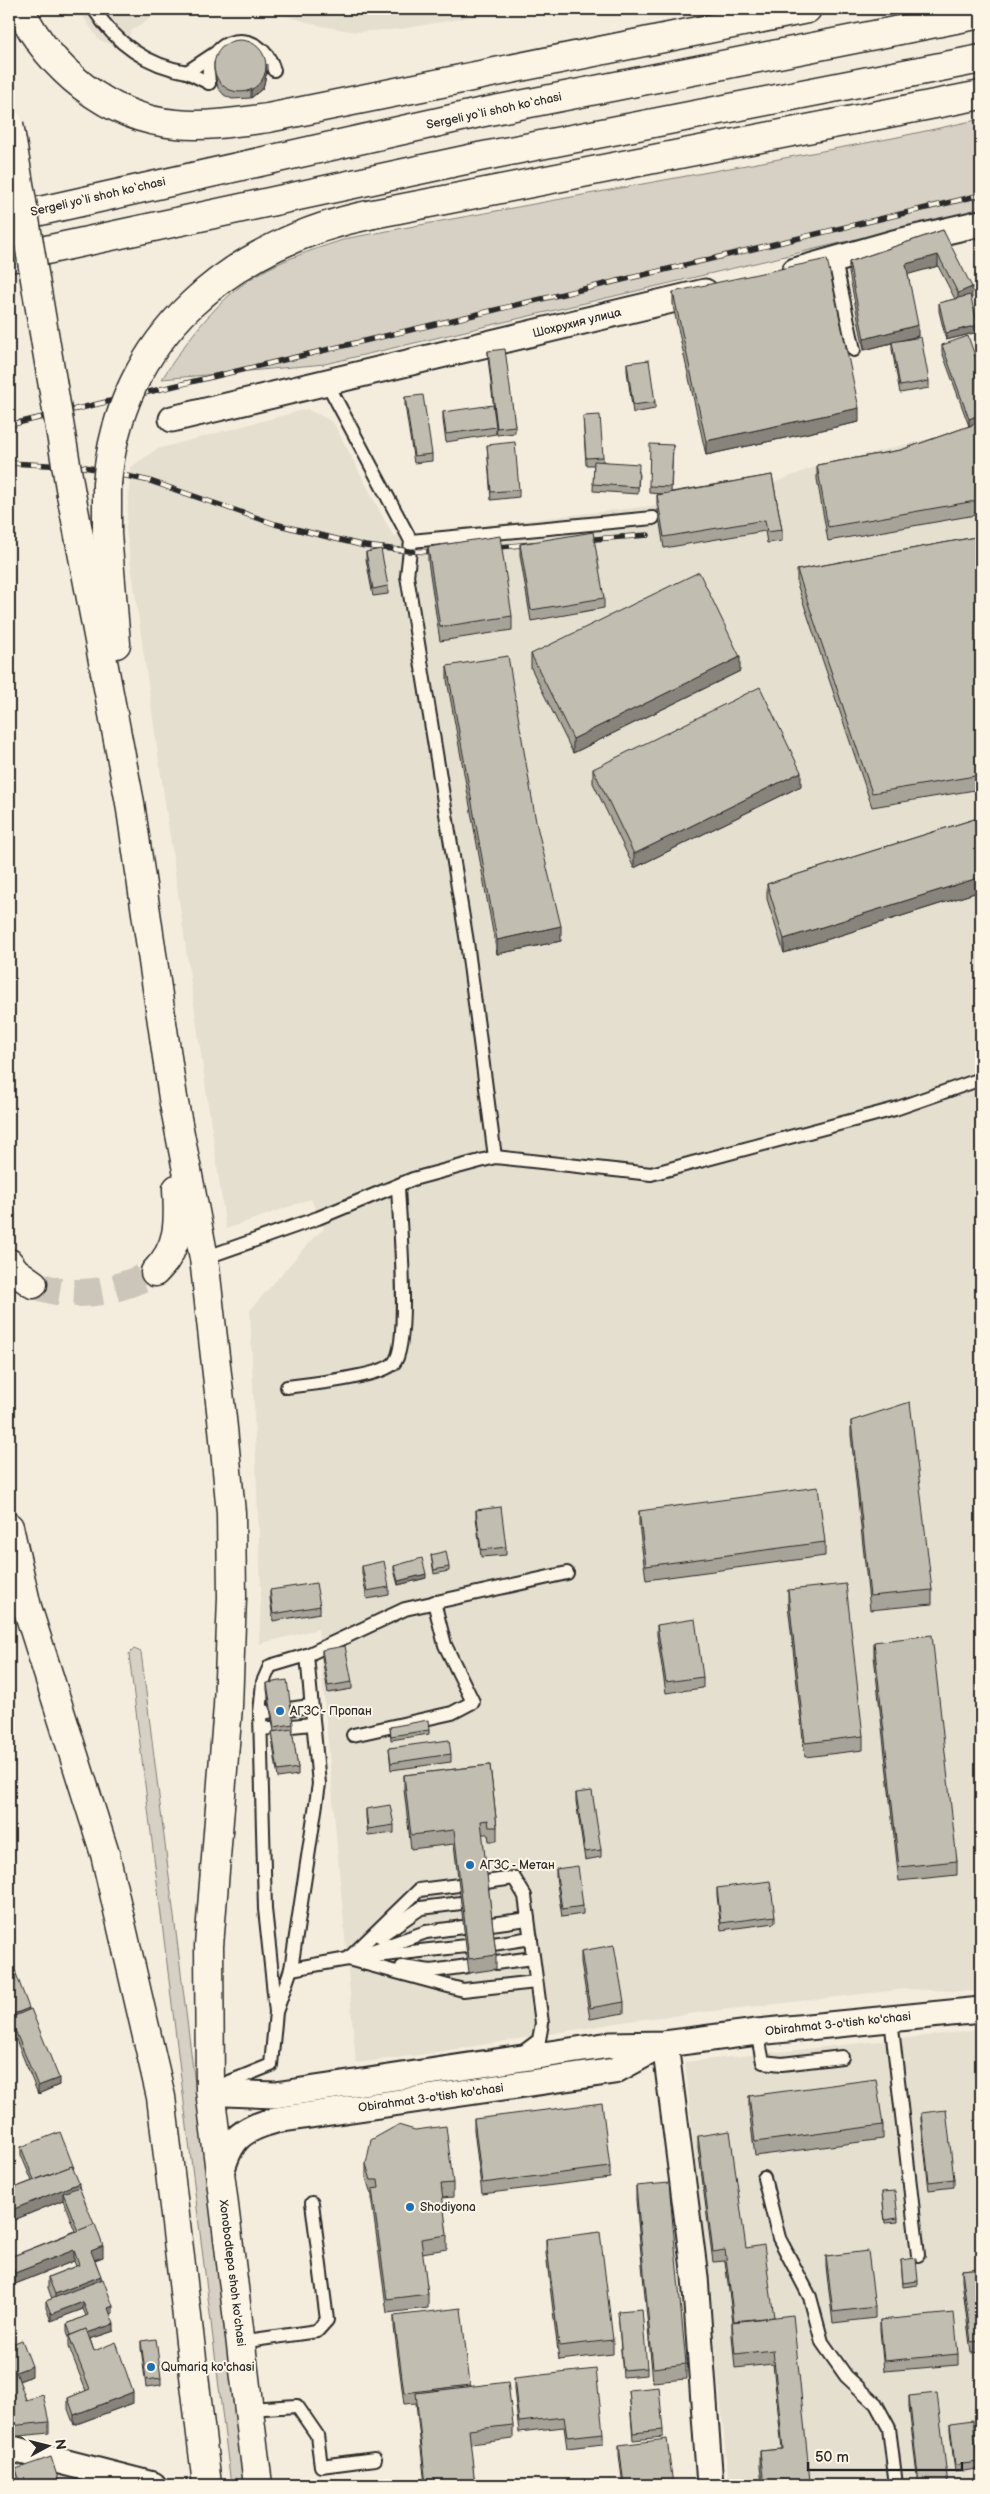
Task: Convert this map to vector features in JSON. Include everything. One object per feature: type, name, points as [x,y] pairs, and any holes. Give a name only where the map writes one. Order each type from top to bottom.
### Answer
[{"type":"main road","points":[[20,9],[39,43],[52,59],[66,73],[95,95],[118,108],[155,121],[198,125],[268,118],[808,9]]},
{"type":"main road","name":"Sergeli yo‘li shoh ko‘chasi","points":[[9,218],[479,113],[981,14]]},
{"type":"main road","points":[[9,258],[489,155],[981,59]]},
{"type":"main road","points":[[130,802],[109,570],[107,484],[113,444],[131,391],[159,343],[185,310],[226,274],[261,252],[308,231],[373,214],[981,95]]},
{"type":"main road","points":[[9,124],[71,494],[130,802],[173,1098],[178,1225],[174,1247],[155,1272]]},
{"type":"main road","name":"Xonobodtepa shoh ko'chasi","points":[[173,1098],[204,1258],[230,1513],[232,1597],[228,1706],[209,1946],[210,2090],[258,2485]]},
{"type":"main road","points":[[9,1263],[16,1272],[32,1284]]},
{"type":"main road","points":[[9,1527],[27,1607],[104,1854],[161,2097],[207,2485]]},
{"type":"street","points":[[777,275],[835,261],[894,243],[981,223]]},
{"type":"street","name":"Шохрухия улица","points":[[172,418],[327,384],[729,286]]},
{"type":"street","name":"Obirahmat 3-o'tish ko'chasi","points":[[210,2090],[226,2093],[275,2095],[610,2045],[665,2044],[757,2032],[981,2010]]},
{"type":"street","points":[[665,2044],[694,2277],[710,2485]]},
{"type":"street","name":"Obirahmat 3-o'tish ko'chasi","points":[[220,2176],[227,2152],[241,2134],[256,2125],[276,2120],[614,2071],[665,2044]]},
{"type":"street","points":[[9,2448],[153,2485]]},
{"type":"lane","points":[[94,9],[108,30],[133,51],[162,66],[187,72],[209,83],[210,63],[215,54]]},
{"type":"lane","points":[[187,72],[215,54],[223,46],[233,42],[244,41],[255,44],[271,59],[274,70]]},
{"type":"lane","points":[[835,261],[854,350]]},
{"type":"lane","points":[[327,384],[411,541],[407,576],[468,942],[495,1157]]},
{"type":"lane","points":[[411,541],[653,518]]},
{"type":"lane","points":[[204,1258],[318,1218],[413,1179],[495,1157],[652,1174],[895,1109],[981,1079]]},
{"type":"lane","points":[[287,1387],[379,1372],[394,1363],[402,1345],[403,1314],[398,1186]]},
{"type":"lane","points":[[210,2090],[271,2065],[276,2012],[265,1909],[260,1713],[263,1682],[270,1666],[307,1655],[405,1609],[568,1574]]},
{"type":"lane","points":[[353,1735],[452,1713],[473,1702],[445,1645],[434,1602]]},
{"type":"lane","points":[[276,2012],[291,1969],[319,1784],[310,1706],[307,1655]]},
{"type":"lane","points":[[260,1713],[310,1706]]},
{"type":"lane","points":[[261,1729],[312,1724]]},
{"type":"lane","points":[[486,1882],[514,1878],[525,1896],[542,2023],[539,2040],[528,2050],[506,2060]]},
{"type":"lane","points":[[348,1959],[418,1890],[459,1885]]},
{"type":"lane","points":[[348,1959],[421,1908],[461,1903]]},
{"type":"lane","points":[[491,1924],[528,1919]]},
{"type":"lane","points":[[348,1959],[426,1932],[463,1927]]},
{"type":"lane","points":[[493,1944],[531,1938]]},
{"type":"lane","points":[[291,1969],[348,1959],[466,1946]]},
{"type":"lane","points":[[496,1963],[533,1958]]},
{"type":"lane","points":[[348,1959],[431,1970],[468,1966]]},
{"type":"lane","points":[[348,1959],[463,1990],[536,1982]]},
{"type":"lane","points":[[891,2019],[918,2256]]},
{"type":"lane","points":[[757,2032],[763,2062],[782,2064],[842,2057]]},
{"type":"lane","points":[[764,2178],[779,2238],[810,2297],[822,2342],[846,2376],[876,2404],[889,2428],[896,2485]]},
{"type":"lane","points":[[240,2342],[317,2330],[327,2320],[312,2203]]},
{"type":"lane","points":[[248,2409],[297,2406],[317,2435],[321,2466],[375,2459]]},
{"type":"shaded area","points":[[78,9],[164,9],[131,31],[123,49],[99,40]]},
{"type":"shaded area","points":[[263,9],[517,9],[401,29],[356,32],[321,26]]},
{"type":"shaded area","points":[[981,119],[981,210],[325,364],[162,379],[196,331],[216,308],[238,288],[277,264],[349,238],[893,138]]},
{"type":"shaded area","points":[[307,409],[333,422],[393,536],[650,506],[773,483],[815,467],[981,426],[981,1992],[906,1989],[636,2020],[419,2055],[356,2063],[318,1629],[259,1644],[261,1590],[250,1310],[314,1237],[324,1229],[311,1199],[226,1229],[126,530],[131,467],[157,449]]},
{"type":"shaded area","points":[[134,1649],[141,1652],[245,2485],[231,2485],[129,1654]]},
{"type":"shaded area","points":[[981,2030],[981,2485],[729,2485],[685,2062]]},
{"type":"building","points":[[235,40],[245,40],[254,44],[262,52],[266,66],[262,80],[254,88],[245,92],[235,92],[226,88],[218,80],[214,71],[214,61],[218,52],[226,44]]},
{"type":"building","points":[[943,230],[972,287],[958,293],[938,255],[906,264],[918,325],[864,339],[849,262]]},
{"type":"building","points":[[827,259],[859,408],[706,441],[673,292]]},
{"type":"building","points":[[970,295],[978,325],[946,333],[939,303]]},
{"type":"building","points":[[968,336],[981,373],[981,414],[969,419],[942,345]]},
{"type":"building","points":[[921,337],[929,381],[900,386],[892,342]]},
{"type":"building","points":[[505,349],[515,426],[497,428],[488,351]]},
{"type":"building","points":[[649,360],[655,402],[633,405],[627,363]]},
{"type":"building","points":[[423,395],[432,454],[414,456],[405,397]]},
{"type":"building","points":[[493,405],[496,427],[446,434],[443,412]]},
{"type":"building","points":[[600,415],[603,457],[586,458],[583,416]]},
{"type":"building","points":[[981,422],[981,500],[828,527],[817,465],[901,450]]},
{"type":"building","points":[[515,442],[519,490],[491,492],[487,445]]},
{"type":"building","points":[[650,444],[673,445],[671,487],[649,486]]},
{"type":"building","points":[[594,461],[639,464],[638,487],[593,484]]},
{"type":"building","points":[[772,475],[782,530],[767,532],[765,520],[664,537],[657,495]]},
{"type":"building","points":[[593,532],[604,598],[531,610],[520,544]]},
{"type":"building","points":[[500,536],[512,616],[440,627],[428,547]]},
{"type":"building","points":[[981,536],[981,775],[872,793],[797,570]]},
{"type":"building","points":[[381,549],[388,586],[373,589],[366,552]]},
{"type":"building","points":[[699,572],[740,657],[573,739],[531,654]]},
{"type":"building","points":[[508,656],[536,822],[561,926],[497,940],[447,666]]},
{"type":"building","points":[[760,687],[801,772],[634,854],[593,769]]},
{"type":"building","points":[[981,817],[981,877],[784,939],[767,884]]},
{"type":"building","points":[[910,1402],[932,1590],[870,1596],[851,1421]]},
{"type":"building","points":[[818,1487],[825,1542],[646,1566],[639,1511]]},
{"type":"building","points":[[501,1507],[506,1547],[481,1550],[476,1510]]},
{"type":"building","points":[[446,1551],[449,1567],[434,1570],[431,1555]]},
{"type":"building","points":[[422,1558],[426,1574],[398,1581],[394,1566]]},
{"type":"building","points":[[384,1561],[389,1587],[367,1591],[362,1566]]},
{"type":"building","points":[[316,1583],[320,1606],[273,1614],[270,1590]]},
{"type":"building","points":[[846,1584],[863,1736],[805,1743],[788,1590]]},
{"type":"building","points":[[695,1619],[703,1677],[666,1682],[657,1625]]},
{"type":"building","points":[[932,1635],[957,1861],[899,1867],[874,1642]]},
{"type":"building","points":[[345,1646],[352,1682],[328,1686],[322,1650]]},
{"type":"building","points":[[976,1662],[981,1662],[981,1712]]},
{"type":"building","name":"АГЗС - Пропан","points":[[287,1680],[293,1724],[274,1727],[267,1683]]},
{"type":"building","points":[[428,1720],[429,1730],[391,1736],[390,1727]]},
{"type":"building","points":[[292,1729],[298,1768],[278,1771],[272,1732]]},
{"type":"building","points":[[449,1740],[451,1754],[391,1763],[389,1748]]},
{"type":"building","name":"АГЗС - Метан","points":[[490,1765],[497,1827],[489,1827],[488,1820],[481,1821],[496,1955],[469,1959],[454,1830],[411,1835],[404,1775]]},
{"type":"building","points":[[592,1791],[601,1850],[585,1852],[576,1793]]},
{"type":"building","points":[[390,1805],[394,1825],[368,1829],[366,1809]]},
{"type":"building","points":[[578,1866],[583,1906],[562,1909],[556,1869]]},
{"type":"building","points":[[981,1880],[981,1914],[977,1881]]},
{"type":"building","points":[[770,1881],[775,1916],[721,1923],[717,1888]]},
{"type":"building","points":[[614,1945],[624,2002],[590,2008],[581,1951]]},
{"type":"building","points":[[12,1963],[29,2008],[9,2016],[9,1965]]},
{"type":"building","points":[[31,2009],[59,2078],[38,2086],[10,2018]]},
{"type":"building","points":[[876,2079],[883,2125],[755,2142],[749,2096]]},
{"type":"building","points":[[602,2103],[610,2167],[482,2183],[474,2119]]},
{"type":"building","points":[[946,2110],[954,2179],[929,2182],[921,2113]]},
{"type":"building","points":[[398,2125],[415,2130],[446,2126],[453,2183],[441,2184],[447,2235],[421,2239],[428,2294],[387,2299],[372,2189],[379,2188],[378,2180],[371,2180],[366,2164],[371,2140]]},
{"type":"building","points":[[730,2131],[746,2248],[764,2245],[774,2317],[734,2321],[725,2250],[713,2252],[698,2136]]},
{"type":"building","points":[[60,2132],[74,2168],[72,2166],[34,2180],[21,2147]]},
{"type":"building","points":[[72,2166],[79,2183],[9,2211],[9,2190]]},
{"type":"building","points":[[669,2183],[686,2364],[653,2368],[636,2186]]},
{"type":"building","points":[[79,2187],[94,2224],[78,2231],[63,2193]]},
{"type":"building","points":[[895,2191],[898,2218],[885,2220],[882,2192]]},
{"type":"building","points":[[95,2224],[103,2246],[91,2251],[101,2276],[55,2294],[48,2277],[79,2265],[74,2250],[15,2273],[9,2260],[9,2244],[13,2256]]},
{"type":"building","points":[[600,2232],[613,2340],[559,2346],[546,2239]]},
{"type":"building","points":[[868,2251],[875,2307],[833,2312],[826,2256]]},
{"type":"building","points":[[916,2258],[918,2281],[903,2283],[901,2260]]},
{"type":"building","points":[[981,2268],[981,2341],[971,2342],[962,2270]]},
{"type":"building","points":[[103,2279],[113,2306],[108,2308],[114,2324],[87,2333],[86,2329],[71,2335],[67,2324],[88,2315],[83,2302],[51,2314],[46,2301]]},
{"type":"building","points":[[461,2308],[470,2385],[404,2393],[394,2316]]},
{"type":"building","points":[[642,2309],[647,2368],[623,2370],[618,2311]]},
{"type":"building","points":[[954,2313],[958,2354],[884,2361],[880,2320]]},
{"type":"building","points":[[793,2315],[810,2481],[821,2480],[822,2485],[764,2485],[760,2451],[783,2449],[773,2350],[735,2354],[732,2322]]},
{"type":"building","points":[[86,2329],[94,2351],[116,2342],[133,2392],[74,2415],[68,2398],[90,2389],[69,2336]]},
{"type":"building","name":"Qumariq ko'chasi","points":[[156,2339],[161,2378],[146,2380],[141,2341]]},
{"type":"building","points":[[22,2340],[32,2366],[16,2372],[26,2400],[43,2395],[49,2422],[9,2426],[9,2345]]},
{"type":"building","points":[[596,2369],[603,2433],[567,2437],[564,2417],[519,2422],[514,2378]]},
{"type":"building","points":[[508,2382],[513,2425],[469,2430],[475,2485],[426,2485],[416,2393]]},
{"type":"building","points":[[659,2387],[663,2430],[633,2433],[629,2390]]},
{"type":"building","points":[[937,2393],[948,2485],[919,2485],[909,2396]]},
{"type":"building","points":[[973,2420],[978,2462],[955,2465],[950,2423]]},
{"type":"building","points":[[667,2439],[673,2485],[624,2485],[619,2445]]},
{"type":"building","points":[[51,2457],[60,2485],[21,2485],[16,2469]]},
{"type":"tunnel","points":[[33,1284],[64,1292],[95,1292],[126,1285],[155,1272]]},
{"type":"railway","points":[[9,425],[981,195]]},
{"type":"railway","points":[[9,463],[85,467],[150,481],[275,524],[365,546],[409,551],[441,552]]},
{"type":"railway","points":[[581,540],[648,535]]},
{"type":"railway","points":[[488,548],[533,544]]},
{"type":"place","name":"АГЗС - Пропан","points":[[280,1711]]},
{"type":"place","name":"АГЗС - Метан","points":[[470,1865]]},
{"type":"place","name":"Shodiyona","points":[[410,2207]]},
{"type":"place","name":"Qumariq ko'chasi","points":[[151,2367]]}]
